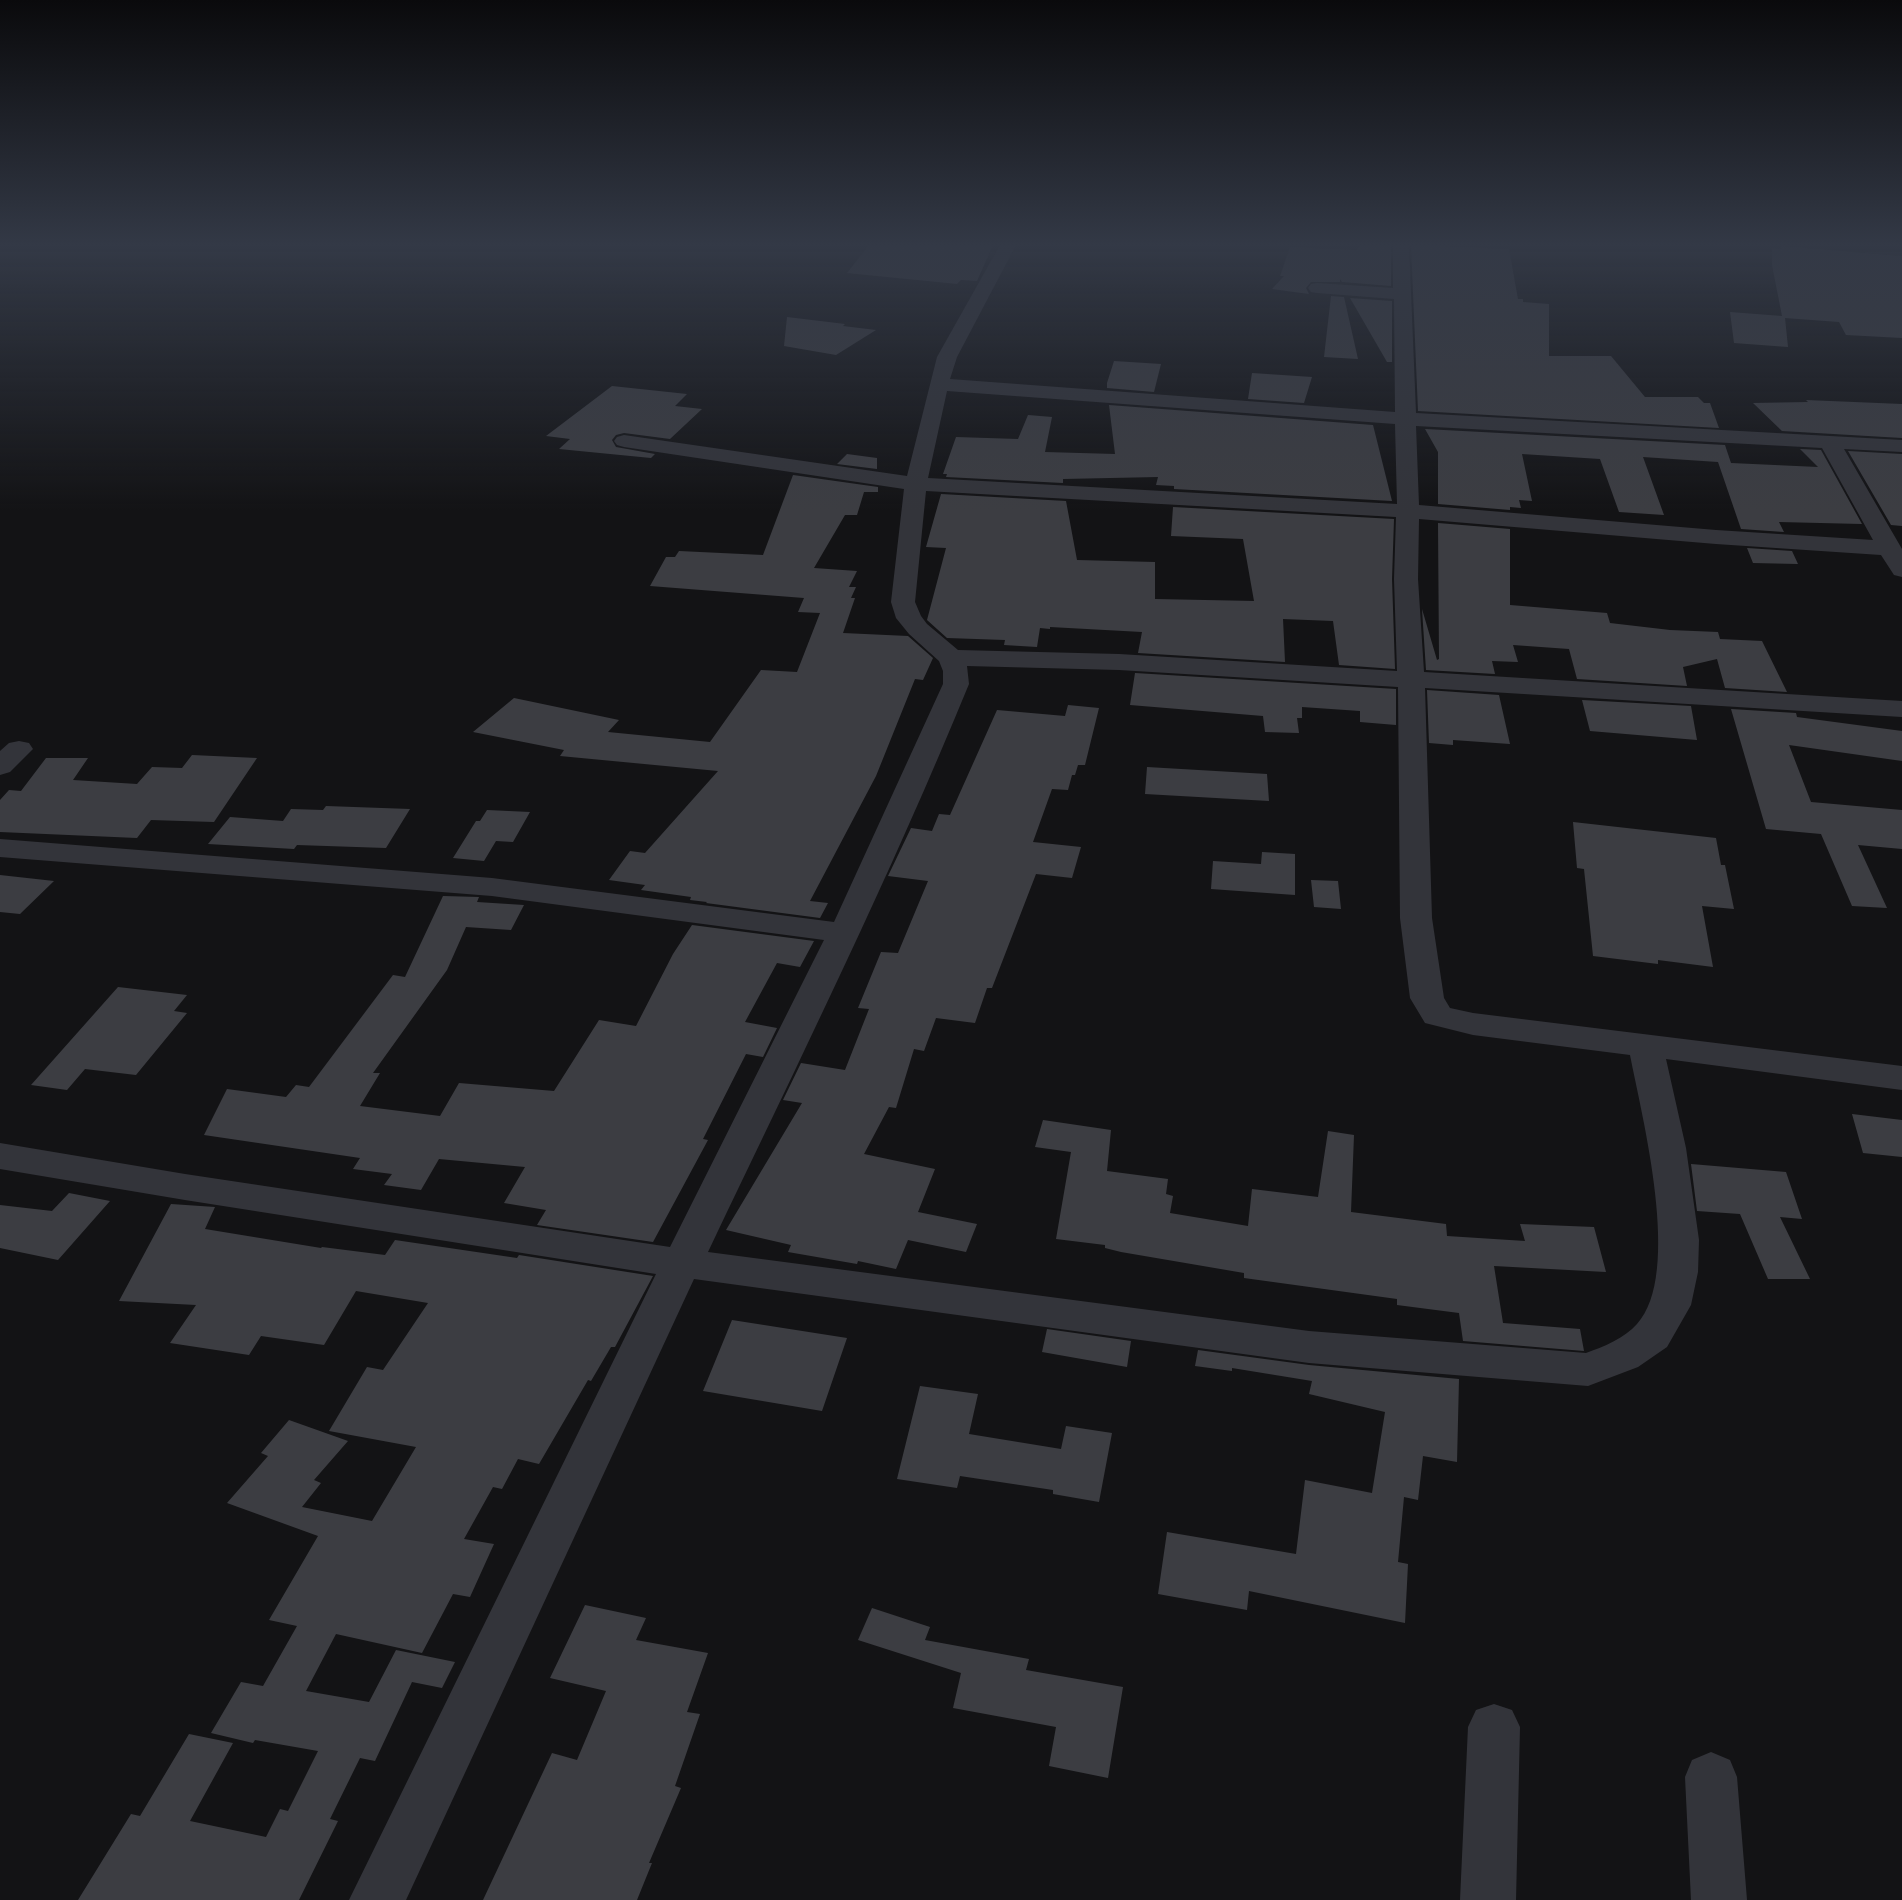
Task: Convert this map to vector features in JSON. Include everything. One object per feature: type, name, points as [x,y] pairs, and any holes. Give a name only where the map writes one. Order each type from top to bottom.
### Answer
[{"type":"street","points":[[377,1900],[681,1263],[844,933],[922,767],[956,684],[956,671],[951,658],[913,624],[903,602],[916,484],[943,371],[962,334]]},
{"type":"street","points":[[1403,334],[1408,511],[1406,579],[1411,680],[1416,918],[1427,998],[1437,1015],[1473,1024],[1902,1078]]},
{"type":"street","points":[[943,371],[1406,419],[1902,446]]},
{"type":"street","points":[[624,441],[916,484],[1408,511],[1716,537],[1889,548]]},
{"type":"street","points":[[1829,441],[1902,570]]},
{"type":"street","points":[[951,658],[1119,662],[1902,709]]},
{"type":"street","points":[[0,848],[492,887],[844,933]]},
{"type":"street","points":[[0,1156],[184,1187],[681,1263],[1309,1347],[1588,1370],[1623,1356],[1652,1336],[1670,1305],[1678,1272],[1679,1240],[1667,1148],[1646,1047]]},
{"type":"street","points":[[1488,1900],[1494,1727]]},
{"type":"street","points":[[1712,1777],[1719,1900]]},
{"type":"building","points":[[785,334],[870,334],[836,355],[784,346]]},
{"type":"building","points":[[1327,334],[1352,334],[1358,359],[1324,357]]},
{"type":"building","points":[[1371,334],[1392,334],[1392,362],[1387,362]]},
{"type":"building","points":[[1415,334],[1549,334],[1549,356],[1611,356],[1645,397],[1698,397],[1704,403],[1710,403],[1719,428],[1418,411]]},
{"type":"building","points":[[1733,334],[1787,334],[1788,347],[1734,343]]},
{"type":"building","points":[[1902,334],[1902,338],[1846,335]]},
{"type":"building","points":[[1114,361],[1161,364],[1154,392],[1107,388]]},
{"type":"building","points":[[1252,373],[1312,377],[1304,403],[1248,399]]},
{"type":"building","points":[[612,386],[687,394],[675,406],[702,409],[670,439],[624,433],[616,435],[612,440],[616,447],[655,454],[651,458],[559,449],[570,439],[546,436]]},
{"type":"building","points":[[1806,400],[1902,404],[1902,438],[1782,431],[1753,403],[1808,402]]},
{"type":"building","points":[[1109,405],[1373,425],[1392,501],[1174,489],[1174,486],[1156,485],[1158,477],[1063,479],[1063,483],[946,477],[947,474],[943,474],[956,437],[1018,439],[1028,415],[1052,417],[1045,452],[1115,454]]},
{"type":"building","points":[[1425,429],[1725,445],[1731,463],[1818,467],[1800,449],[1821,450],[1862,524],[1779,522],[1784,532],[1741,529],[1718,462],[1643,457],[1664,515],[1619,512],[1600,459],[1522,454],[1532,501],[1519,500],[1521,508],[1510,507],[1510,510],[1438,504],[1438,452]]},
{"type":"building","points":[[1848,451],[1902,454],[1902,526],[1891,525]]},
{"type":"building","points":[[847,454],[877,458],[877,469],[837,464]]},
{"type":"building","points":[[793,475],[878,487],[878,492],[864,492],[857,515],[845,515],[814,568],[857,571],[849,587],[856,587],[851,598],[855,598],[843,633],[908,636],[933,658],[923,680],[915,679],[876,776],[810,901],[828,903],[820,918],[706,903],[690,900],[691,897],[641,890],[645,885],[609,880],[630,851],[645,853],[718,771],[560,756],[564,750],[473,732],[514,698],[619,720],[608,732],[710,742],[761,670],[797,672],[820,613],[798,612],[804,598],[650,586],[666,557],[675,557],[679,551],[763,555]]},
{"type":"building","points":[[941,494],[1066,501],[1077,560],[1155,562],[1155,599],[1254,601],[1243,539],[1171,536],[1173,507],[1394,519],[1392,579],[1395,669],[1339,665],[1333,621],[1283,619],[1285,662],[1138,653],[1142,632],[1040,628],[1037,647],[1004,645],[1005,640],[947,638],[927,620],[946,548],[926,547]]},
{"type":"building","points":[[1438,523],[1510,529],[1510,605],[1607,613],[1610,623],[1670,630],[1718,632],[1720,639],[1762,641],[1787,692],[1725,688],[1717,659],[1683,667],[1687,686],[1577,679],[1569,649],[1513,645],[1518,662],[1492,661],[1495,674],[1426,670],[1422,609],[1437,660],[1439,659]]},
{"type":"building","points":[[1747,548],[1792,551],[1798,564],[1753,563]]},
{"type":"building","points":[[1135,673],[1396,689],[1396,725],[1360,722],[1360,711],[1302,707],[1302,718],[1297,718],[1299,733],[1265,732],[1263,716],[1130,705]]},
{"type":"building","points":[[1427,690],[1499,695],[1510,744],[1453,740],[1453,745],[1429,743]]},
{"type":"building","points":[[1582,700],[1691,706],[1697,740],[1590,731]]},
{"type":"building","points":[[1068,705],[1099,708],[1085,765],[1078,765],[1075,775],[1072,775],[1068,790],[1052,789],[1033,842],[1081,847],[1072,878],[1036,874],[992,988],[987,988],[975,1023],[936,1018],[924,1051],[914,1049],[896,1108],[889,1107],[864,1154],[935,1169],[918,1212],[977,1224],[966,1252],[908,1240],[896,1269],[858,1261],[857,1264],[788,1252],[791,1245],[726,1230],[802,1103],[783,1100],[801,1063],[845,1070],[869,1009],[858,1008],[881,952],[898,953],[928,881],[888,876],[911,828],[932,831],[939,814],[950,815],[997,710],[1065,716]]},
{"type":"building","points":[[1731,709],[1796,713],[1797,717],[1902,731],[1902,761],[1789,745],[1811,802],[1902,810],[1902,849],[1858,845],[1887,908],[1852,906],[1821,834],[1766,829]]},
{"type":"building","points":[[192,755],[257,758],[214,822],[151,820],[137,838],[0,832],[0,800],[9,790],[21,791],[46,758],[88,758],[73,780],[137,784],[152,767],[182,768]]},
{"type":"building","points":[[1147,767],[1267,774],[1269,801],[1145,794]]},
{"type":"building","points":[[326,806],[410,809],[386,848],[297,845],[294,849],[208,844],[230,817],[283,821],[291,809],[323,810]]},
{"type":"building","points":[[487,810],[530,812],[513,842],[496,841],[484,861],[453,858],[476,821],[480,821]]},
{"type":"building","points":[[1573,822],[1716,838],[1721,865],[1725,865],[1734,909],[1702,906],[1713,967],[1658,960],[1658,964],[1593,956],[1584,869],[1577,868]]},
{"type":"building","points":[[1262,852],[1295,854],[1295,895],[1211,889],[1213,861],[1261,864]]},
{"type":"building","points":[[0,875],[54,881],[20,914],[0,912]]},
{"type":"building","points":[[1311,880],[1338,881],[1341,909],[1314,907]]},
{"type":"building","points":[[443,896],[479,897],[477,902],[524,905],[511,930],[466,927],[447,970],[373,1073],[380,1073],[360,1106],[440,1116],[459,1083],[554,1091],[599,1020],[636,1026],[673,954],[692,925],[814,941],[800,967],[777,963],[745,1022],[777,1028],[763,1057],[746,1054],[703,1139],[708,1140],[653,1242],[537,1225],[546,1210],[504,1203],[525,1167],[439,1159],[421,1190],[384,1185],[392,1174],[353,1169],[360,1158],[204,1135],[227,1089],[286,1097],[296,1085],[309,1087],[393,975],[405,977]]},
{"type":"building","points":[[118,987],[187,995],[174,1011],[187,1013],[136,1075],[85,1069],[67,1090],[31,1085]]},
{"type":"building","points":[[1852,1114],[1902,1120],[1902,1157],[1863,1153]]},
{"type":"building","points":[[1043,1120],[1111,1130],[1107,1171],[1168,1179],[1166,1194],[1173,1196],[1170,1213],[1248,1226],[1252,1189],[1318,1197],[1328,1131],[1354,1135],[1351,1212],[1446,1224],[1447,1236],[1525,1241],[1520,1224],[1594,1227],[1606,1272],[1494,1266],[1503,1323],[1580,1329],[1584,1351],[1463,1341],[1459,1313],[1397,1305],[1397,1299],[1244,1278],[1244,1273],[1121,1252],[1105,1248],[1105,1245],[1056,1239],[1071,1152],[1035,1147]]},
{"type":"building","points":[[1691,1164],[1786,1172],[1802,1219],[1780,1217],[1810,1279],[1768,1279],[1740,1214],[1697,1211]]},
{"type":"building","points":[[69,1193],[110,1201],[58,1260],[0,1248],[0,1205],[52,1211]]},
{"type":"building","points":[[171,1204],[215,1207],[205,1229],[321,1248],[385,1255],[395,1240],[517,1258],[519,1255],[653,1276],[615,1347],[611,1347],[591,1381],[588,1380],[539,1464],[518,1459],[502,1489],[493,1487],[464,1539],[494,1544],[470,1597],[453,1594],[422,1653],[336,1634],[306,1691],[369,1702],[396,1650],[455,1662],[442,1688],[412,1682],[375,1761],[360,1758],[330,1819],[338,1821],[299,1900],[78,1900],[131,1814],[140,1816],[189,1734],[233,1743],[190,1821],[266,1837],[280,1809],[288,1811],[318,1751],[255,1740],[253,1743],[211,1733],[241,1682],[263,1686],[297,1626],[269,1620],[318,1536],[227,1503],[268,1456],[261,1453],[289,1420],[348,1441],[314,1480],[321,1483],[302,1507],[372,1521],[416,1447],[329,1431],[367,1367],[383,1370],[428,1303],[356,1291],[324,1345],[261,1336],[249,1355],[170,1343],[196,1305],[119,1301]]},
{"type":"building","points":[[732,1320],[847,1338],[822,1411],[703,1391]]},
{"type":"building","points":[[1047,1329],[1131,1341],[1127,1367],[1042,1352]]},
{"type":"building","points":[[1198,1350],[1309,1365],[1459,1379],[1457,1462],[1423,1456],[1418,1500],[1404,1497],[1398,1562],[1408,1564],[1405,1623],[1249,1591],[1247,1610],[1158,1594],[1167,1532],[1296,1554],[1305,1480],[1372,1493],[1385,1412],[1309,1394],[1312,1381],[1232,1368],[1232,1371],[1195,1366]]},
{"type":"building","points":[[920,1386],[978,1394],[969,1434],[1061,1449],[1066,1426],[1112,1433],[1099,1502],[1053,1494],[1053,1490],[960,1476],[957,1488],[897,1479]]},
{"type":"building","points":[[585,1605],[646,1618],[636,1640],[708,1653],[687,1712],[700,1714],[675,1786],[681,1788],[649,1863],[652,1863],[637,1900],[483,1900],[552,1753],[577,1760],[606,1691],[550,1678]]},
{"type":"building","points":[[872,1608],[930,1627],[925,1640],[1029,1659],[1026,1670],[1123,1687],[1108,1778],[1049,1766],[1056,1727],[953,1708],[961,1673],[858,1640]]}]
